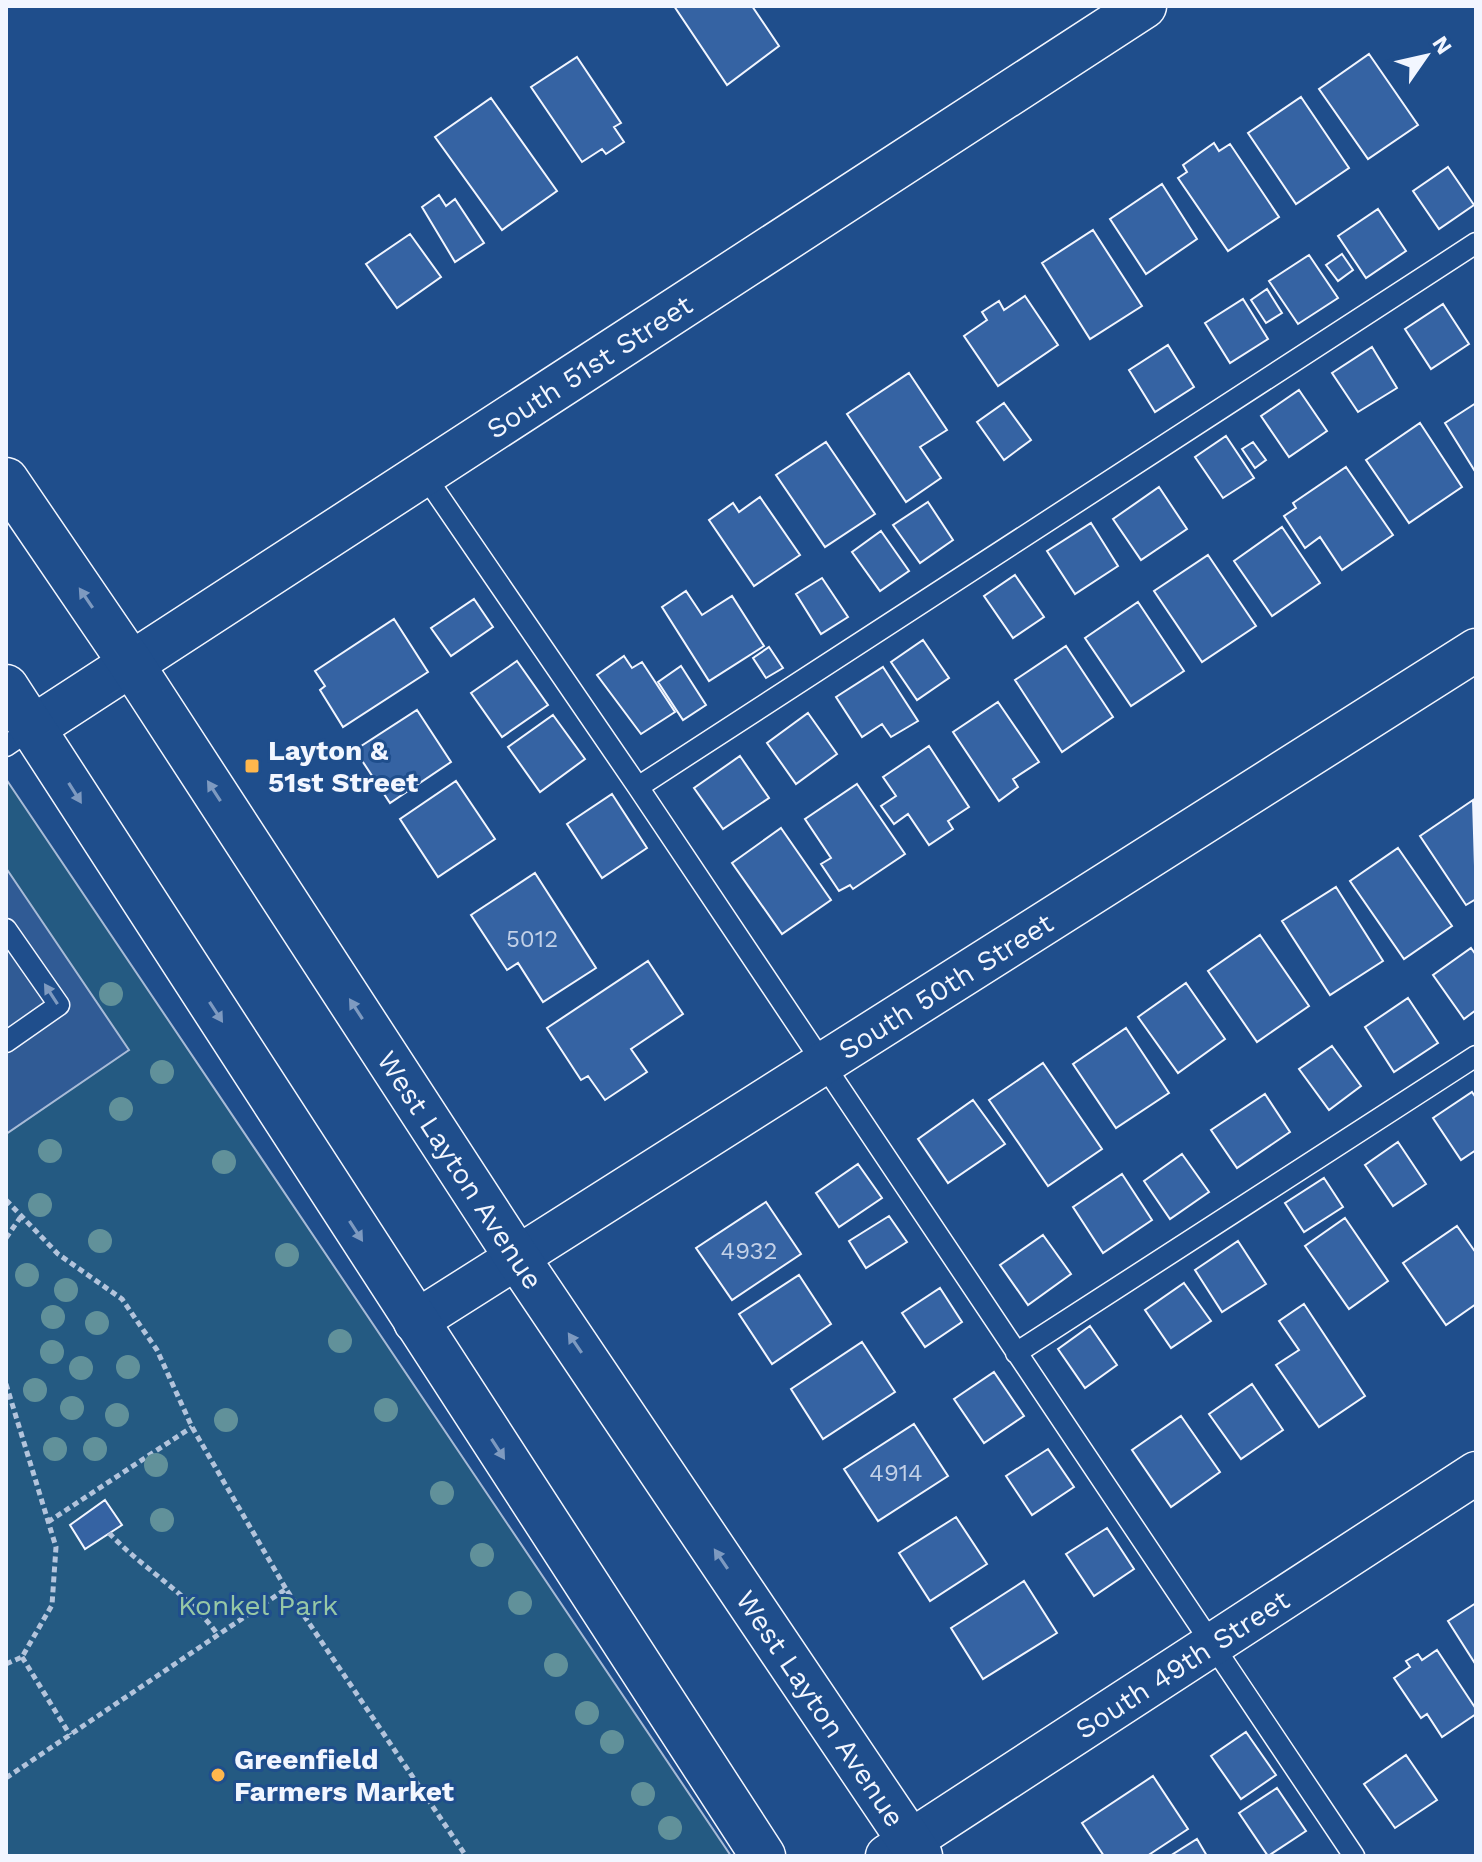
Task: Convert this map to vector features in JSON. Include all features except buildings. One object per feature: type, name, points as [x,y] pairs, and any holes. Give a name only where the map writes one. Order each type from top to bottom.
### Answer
[{"type":"main road","name":"South 51st Street","points":[[20,736],[1144,6]]},
{"type":"main road","name":"West Layton Avenue","points":[[6,480],[130,662],[906,1851]]},
{"type":"main road","points":[[6,687],[20,736],[415,1322],[763,1856]]},
{"type":"street","name":"South 50th Street","points":[[415,1322],[1476,650]]},
{"type":"street","name":"South 49th Street","points":[[906,1851],[1476,1473]]},
{"type":"lane","points":[[638,787],[1476,243]]},
{"type":"lane","points":[[423,473],[638,787],[1354,1856]]},
{"type":"lane","points":[[6,929],[59,1005],[6,1042]]},
{"type":"lane","points":[[1016,1353],[1476,1056]]},
{"type":"path","points":[[6,1200],[20,1218],[58,1254],[122,1299],[157,1350],[192,1427],[286,1589],[466,1856]]},
{"type":"path","points":[[6,1238],[20,1218]]},
{"type":"path","points":[[6,1384],[56,1547],[52,1605],[22,1657],[6,1664]]},
{"type":"path","points":[[48,1522],[192,1427]]},
{"type":"path","points":[[109,1533],[134,1559],[199,1607],[218,1635]]},
{"type":"path","points":[[6,1778],[286,1589]]},
{"type":"path","points":[[22,1657],[70,1735]]},
{"type":"green space","name":"Konkel Park","points":[[6,779],[731,1856],[6,1856]]},
{"type":"shaded area","points":[[6,868],[129,1050],[6,1134]]},
{"type":"place","name":"Layton & 51st Street","points":[[252,766]]},
{"type":"place","name":"Greenfield Farmers Market","points":[[218,1775]]}]
